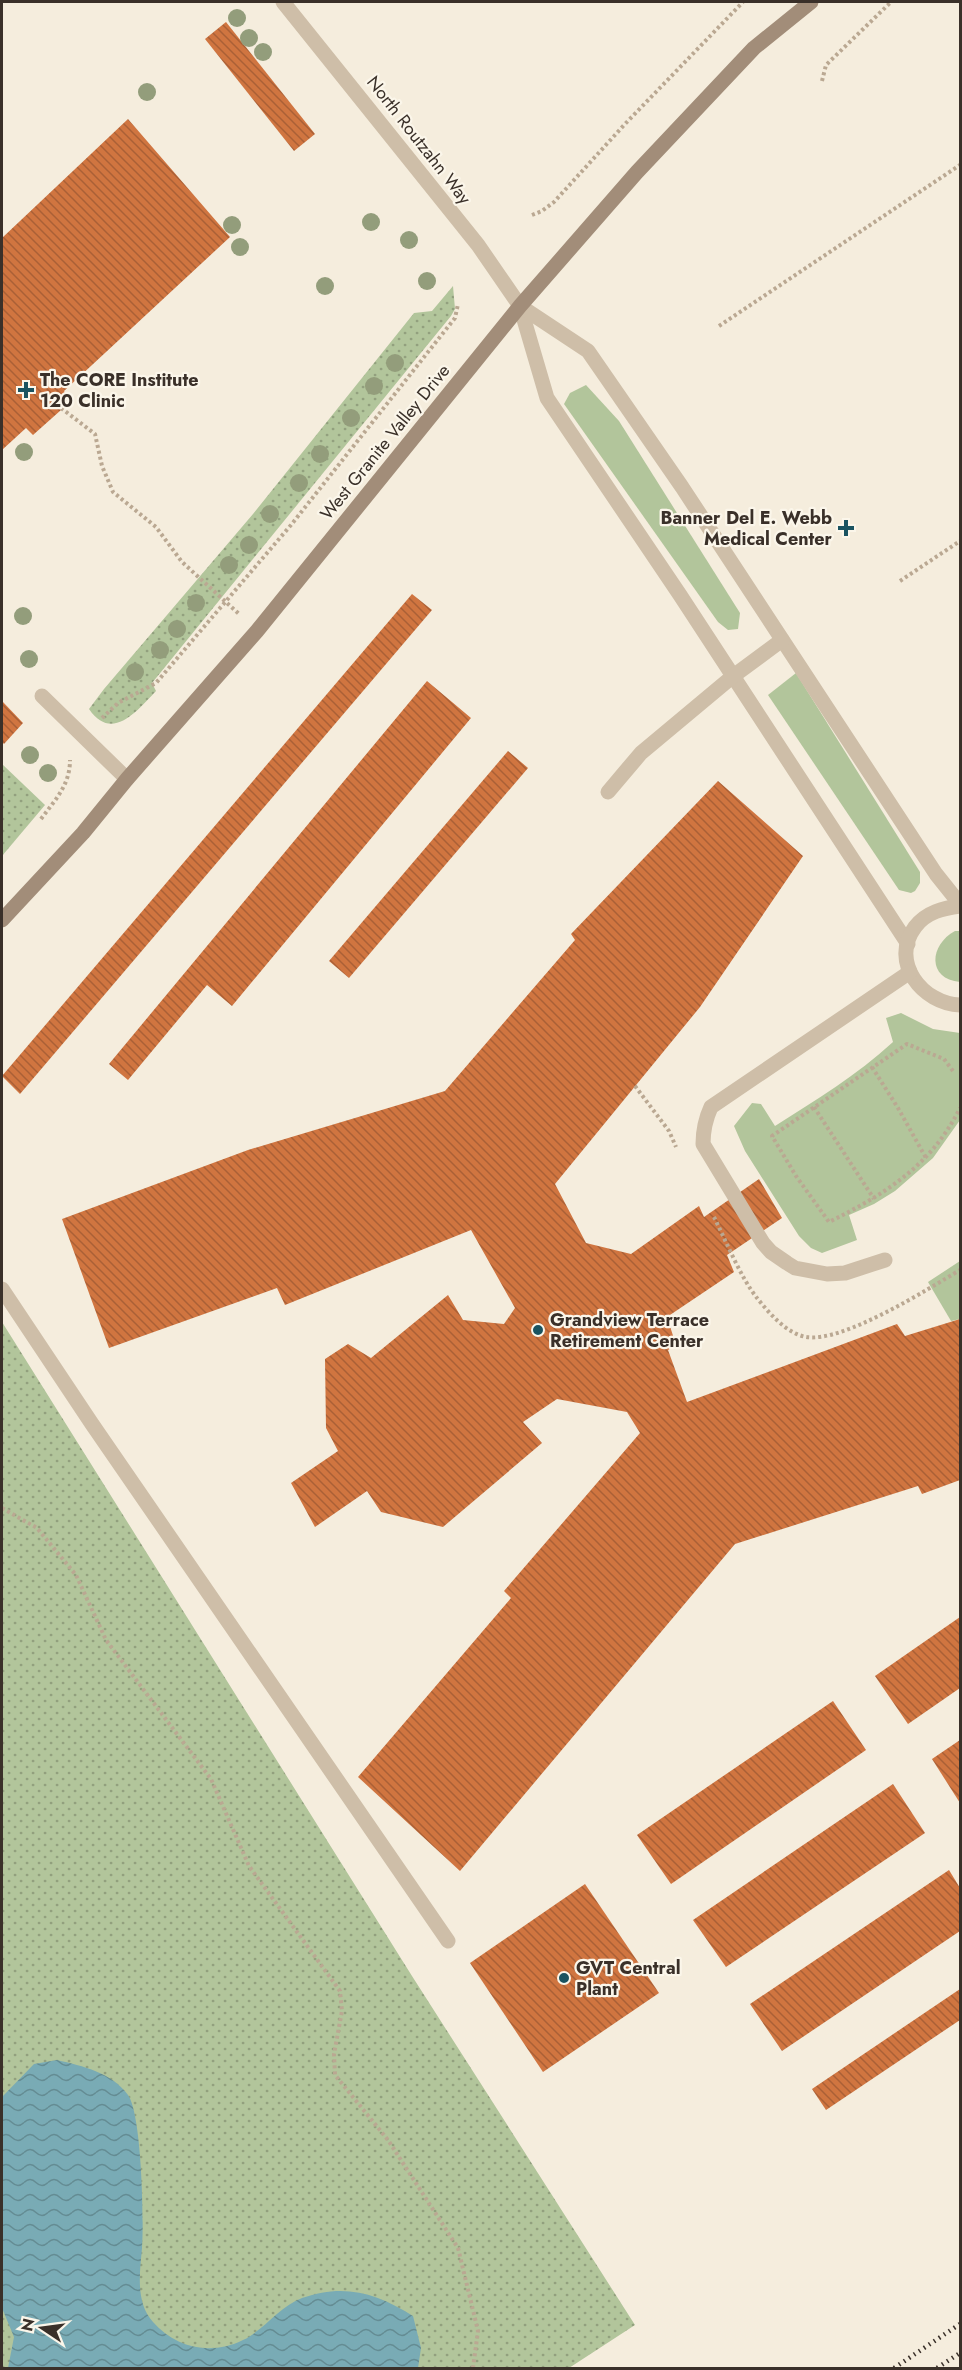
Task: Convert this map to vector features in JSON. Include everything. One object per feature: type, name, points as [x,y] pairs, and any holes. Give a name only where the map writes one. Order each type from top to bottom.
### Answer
[{"type":"street","name":"West Granite Valley Drive","points":[[2,920],[83,833],[127,779],[257,631],[520,306],[637,172],[754,48],[811,2]]},
{"type":"lane","name":"North Routzahn Way","points":[[283,2],[471,237],[520,306]]},
{"type":"lane","points":[[520,306],[588,351],[682,487],[936,874],[960,905],[939,910],[915,926],[908,944],[907,957],[910,972],[918,986],[931,997],[960,1005]]},
{"type":"lane","points":[[520,306],[547,398],[680,595],[908,944]]},
{"type":"lane","points":[[608,792],[641,753],[732,677],[782,640]]},
{"type":"lane","points":[[42,696],[127,779]]},
{"type":"lane","points":[[885,1260],[845,1273],[827,1274],[795,1268],[771,1252],[704,1144],[703,1133],[711,1107],[910,972]]},
{"type":"lane","points":[[2,1289],[92,1424],[448,1941]]},
{"type":"path","points":[[532,215],[554,202],[625,124],[743,2]]},
{"type":"path","points":[[822,81],[825,65],[891,2]]},
{"type":"path","points":[[719,326],[960,165]]},
{"type":"path","points":[[40,819],[65,788],[70,761],[85,739],[118,703],[156,683],[291,525],[455,318],[458,304]]},
{"type":"path","points":[[61,408],[95,434],[102,465],[113,492],[156,527],[182,562],[257,631]]},
{"type":"path","points":[[900,581],[960,541]]},
{"type":"path","points":[[953,1071],[944,1059],[907,1044],[772,1136],[796,1176],[829,1222],[874,1199],[898,1183],[926,1158],[960,1108]]},
{"type":"path","points":[[872,1067],[926,1158]]},
{"type":"path","points":[[814,1107],[874,1199]]},
{"type":"path","points":[[2,1508],[37,1528],[76,1575],[106,1640],[211,1779],[249,1866],[340,1991],[342,2011],[334,2054],[334,2075],[388,2139],[458,2248],[478,2331],[473,2368]]},
{"type":"green space","points":[[453,286],[455,309],[451,316],[152,683],[156,691],[124,720],[107,723],[98,719],[89,709],[104,689],[253,514],[414,313],[432,311]]},
{"type":"green space","points":[[586,385],[619,421],[740,613],[738,629],[728,630],[718,622],[564,404],[570,393]]},
{"type":"green space","points":[[796,673],[920,872],[920,883],[915,891],[911,893],[899,890],[768,695]]},
{"type":"green space","points":[[2,764],[45,805],[2,856]]},
{"type":"green space","points":[[955,931],[960,931],[960,982],[949,980],[942,975],[935,961],[940,944]]},
{"type":"green space","points":[[901,1013],[933,1029],[960,1033],[960,1120],[933,1158],[895,1191],[874,1204],[849,1215],[857,1240],[822,1253],[811,1248],[799,1236],[745,1151],[734,1126],[752,1103],[761,1104],[775,1126],[836,1087],[893,1042],[886,1018]]},
{"type":"green space","points":[[960,1261],[960,1319],[951,1321],[928,1282]]},
{"type":"green space","points":[[2,1322],[412,1976],[635,2325],[569,2368],[2,2368]]},
{"type":"water","points":[[57,2060],[87,2068],[114,2081],[128,2095],[133,2106],[139,2145],[142,2193],[141,2296],[147,2314],[162,2331],[172,2338],[195,2347],[219,2348],[251,2336],[286,2307],[302,2298],[332,2291],[360,2293],[386,2301],[413,2316],[421,2348],[418,2368],[8,2368],[14,2337],[2,2308],[2,2097],[34,2064]]},
{"type":"building","points":[[226,22],[315,134],[294,151],[205,39]]},
{"type":"building","points":[[128,119],[230,237],[64,391],[70,402],[33,435],[26,428],[2,450],[2,238]]},
{"type":"building","points":[[412,594],[432,610],[20,1094],[2,1076]]},
{"type":"building","points":[[427,681],[471,718],[232,1006],[207,985],[128,1080],[109,1064]]},
{"type":"building","points":[[2,701],[23,723],[4,744],[2,742]]},
{"type":"building","points":[[508,751],[528,768],[349,978],[329,961]]},
{"type":"building","name":"Grandview Terrace Retirement Center","points":[[718,781],[803,856],[700,1007],[555,1184],[586,1243],[631,1254],[699,1206],[704,1217],[759,1179],[782,1218],[727,1255],[734,1272],[667,1317],[676,1345],[668,1350],[687,1402],[897,1324],[905,1336],[960,1319],[960,1480],[922,1494],[918,1486],[735,1544],[460,1871],[358,1777],[511,1598],[504,1591],[640,1433],[627,1412],[557,1399],[523,1422],[542,1443],[443,1527],[381,1512],[367,1491],[315,1527],[291,1483],[338,1451],[326,1428],[325,1359],[348,1344],[371,1358],[448,1295],[463,1320],[504,1324],[515,1308],[471,1230],[285,1305],[277,1288],[109,1348],[62,1219],[248,1150],[445,1091],[575,940],[571,934]]},
{"type":"building","points":[[960,1617],[960,1688],[908,1724],[875,1676]]},
{"type":"building","points":[[833,1701],[866,1750],[671,1884],[637,1835]]},
{"type":"building","points":[[960,1740],[960,1803],[932,1759]]},
{"type":"building","points":[[893,1784],[925,1833],[726,1967],[693,1920]]},
{"type":"building","points":[[949,1870],[960,1888],[960,1931],[782,2051],[750,2004]]},
{"type":"building","name":"GVT Central Plant","points":[[585,1884],[659,1993],[543,2072],[470,1963]]},
{"type":"building","points":[[960,1989],[960,2020],[826,2110],[812,2089]]},
{"type":"railway","points":[[894,2368],[960,2324]]},
{"type":"railway","points":[[937,2368],[960,2353]]},
{"type":"place","name":"The CORE Institute 120 Clinic","points":[[26,390]]},
{"type":"place","name":"Banner Del E. Webb Medical Center","points":[[846,528]]},
{"type":"place","name":"Grandview Terrace Retirement Center","points":[[538,1330]]},
{"type":"place","name":"GVT Central Plant","points":[[564,1978]]}]
